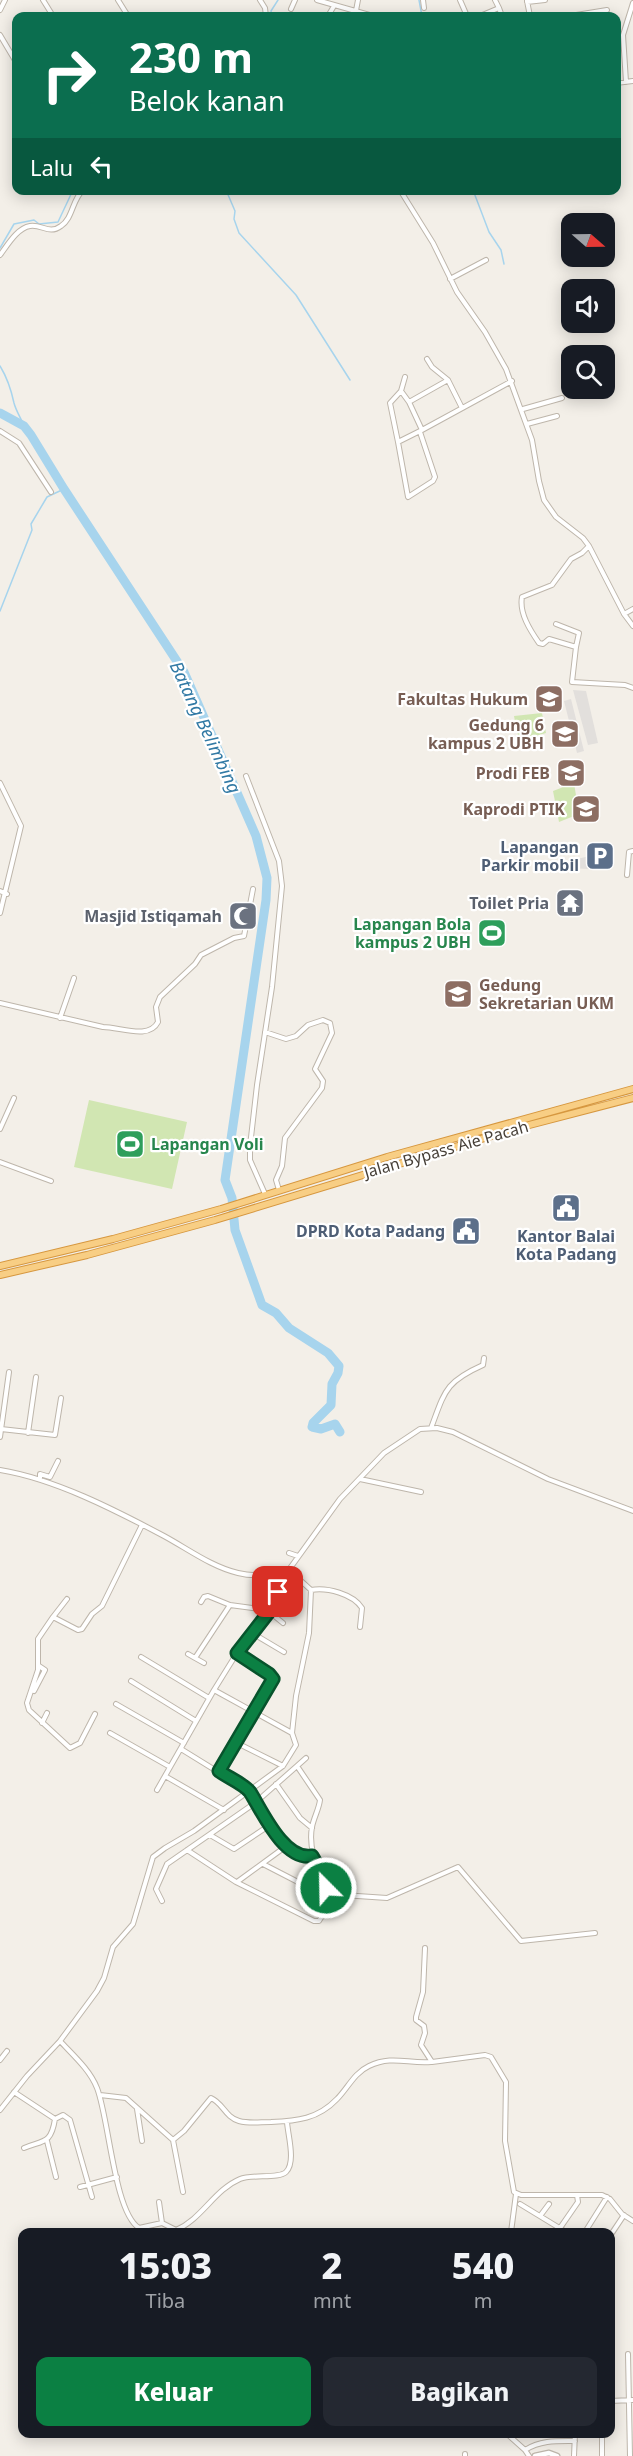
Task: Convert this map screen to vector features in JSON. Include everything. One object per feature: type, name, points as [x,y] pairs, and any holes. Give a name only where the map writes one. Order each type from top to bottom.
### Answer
[{"type":"highway","points":[[0,1266],[113,1239],[221,1209],[501,1124],[633,1089]]},
{"type":"highway","name":"Jalan Bypass Aie Pacah","points":[[0,1275],[87,1255],[215,1220],[514,1129],[633,1098]]},
{"type":"street","points":[[0,10],[5,0]]},
{"type":"street","points":[[291,9],[295,0]]},
{"type":"street","points":[[316,0],[350,12]]},
{"type":"street","points":[[423,0],[424,8]]},
{"type":"street","points":[[495,0],[500,12]]},
{"type":"street","points":[[527,1],[545,0]]},
{"type":"street","points":[[626,82],[623,35],[633,3]]},
{"type":"street","points":[[330,12],[334,6]]},
{"type":"street","points":[[490,12],[499,8]]},
{"type":"street","points":[[595,12],[607,10]]},
{"type":"street","points":[[0,35],[12,55]]},
{"type":"street","points":[[621,82],[633,81]]},
{"type":"street","points":[[0,255],[23,229],[31,226],[49,231],[61,227],[66,222],[79,195]]},
{"type":"street","points":[[403,195],[433,243],[450,279],[485,332],[512,381],[536,452],[539,481],[544,500],[556,517],[583,538],[589,546],[624,614],[633,626]]},
{"type":"street","points":[[450,279],[486,260]]},
{"type":"street","points":[[427,359],[432,367],[448,380],[462,409]]},
{"type":"street","points":[[401,391],[421,431],[435,477],[433,481],[409,497],[390,403],[401,391],[405,377]]},
{"type":"street","points":[[408,402],[448,380]]},
{"type":"street","points":[[398,442],[512,381]]},
{"type":"street","points":[[523,409],[562,399]]},
{"type":"street","points":[[527,424],[557,416]]},
{"type":"street","points":[[0,431],[19,442],[51,492]]},
{"type":"street","points":[[576,647],[549,639],[543,644],[539,643],[527,624],[521,599],[552,585],[571,559],[589,546]]},
{"type":"street","points":[[624,614],[633,609]]},
{"type":"street","points":[[556,624],[579,633],[572,682],[633,688]]},
{"type":"street","points":[[246,776],[279,861],[282,886],[276,928],[272,987],[250,1146],[250,1160],[262,1195]]},
{"type":"street","points":[[0,783],[21,826],[7,894],[0,914]]},
{"type":"street","points":[[627,874],[627,855],[633,851]]},
{"type":"street","points":[[0,1004],[103,1027],[117,1027],[138,1032],[153,1029],[158,1022],[157,1003],[163,993],[201,956],[234,938],[244,936],[253,889]]},
{"type":"street","points":[[0,891],[7,894]]},
{"type":"street","points":[[60,1018],[74,978]]},
{"type":"street","points":[[265,1032],[286,1039],[296,1036],[308,1025],[323,1020],[330,1023],[332,1027],[332,1033],[315,1069],[323,1081],[322,1088],[283,1142],[282,1166],[276,1180],[279,1190]]},
{"type":"street","points":[[0,1129],[14,1098]]},
{"type":"street","points":[[0,1162],[51,1182]]},
{"type":"street","points":[[431,1428],[442,1400],[454,1381],[483,1365],[484,1358]]},
{"type":"street","points":[[0,1437],[9,1372]]},
{"type":"street","points":[[28,1433],[36,1377]]},
{"type":"street","points":[[0,1392],[8,1390]]},
{"type":"street","points":[[1,1429],[53,1436],[57,1434],[61,1398]]},
{"type":"street","points":[[157,1790],[237,1653],[269,1612],[288,1571],[298,1556],[340,1499],[395,1444],[408,1435],[420,1429],[431,1428],[453,1432],[548,1479],[633,1511]]},
{"type":"street","points":[[40,1479],[40,1474],[50,1477],[58,1461]]},
{"type":"street","points":[[0,1470],[40,1479],[142,1525],[219,1567],[236,1573],[256,1575],[288,1571],[311,1590],[334,1592],[357,1601],[362,1608],[360,1627]]},
{"type":"street","points":[[360,1479],[421,1492]]},
{"type":"street","points":[[53,1617],[78,1630],[82,1629],[92,1614],[102,1606],[142,1525]]},
{"type":"street","points":[[289,1553],[298,1556]]},
{"type":"street","points":[[162,1902],[156,1889],[166,1864],[210,1834],[252,1798],[283,1766],[296,1745],[292,1733],[296,1696],[309,1633],[311,1590]]},
{"type":"street","points":[[201,1602],[204,1597],[208,1596],[230,1605],[263,1609],[283,1623]]},
{"type":"street","points":[[67,1599],[38,1639],[39,1666],[27,1703],[29,1710],[73,1748],[80,1743],[95,1714]]},
{"type":"street","points":[[195,1658],[230,1605]]},
{"type":"street","points":[[252,1633],[284,1652]]},
{"type":"street","points":[[219,1771],[273,1677],[237,1653]]},
{"type":"street","points":[[188,1654],[204,1664]]},
{"type":"street","points":[[141,1657],[209,1698]]},
{"type":"street","points":[[34,1691],[45,1670],[39,1666]]},
{"type":"street","points":[[131,1681],[196,1721]]},
{"type":"street","points":[[214,1690],[292,1733]]},
{"type":"street","points":[[116,1704],[183,1743]]},
{"type":"street","points":[[42,1722],[46,1713]]},
{"type":"street","points":[[110,1733],[170,1767]]},
{"type":"street","points":[[235,1742],[283,1766]]},
{"type":"street","points":[[181,1749],[219,1771],[252,1798],[285,1847],[307,1857],[312,1856]]},
{"type":"street","points":[[0,2110],[60,2042],[97,1991],[104,1978],[113,1947],[133,1924],[153,1857],[224,1810],[276,1784],[306,1758]]},
{"type":"street","points":[[188,1850],[236,1882],[314,1921],[321,1918],[331,1902],[320,1870],[312,1856],[312,1828],[320,1800],[297,1766]]},
{"type":"street","points":[[165,1776],[224,1810]]},
{"type":"street","points":[[276,1784],[300,1818],[312,1828]]},
{"type":"street","points":[[210,1834],[234,1849],[270,1824]]},
{"type":"street","points":[[236,1882],[285,1847]]},
{"type":"street","points":[[263,1864],[329,1896],[387,1898],[458,1867],[521,1941],[595,1934]]},
{"type":"street","points":[[425,1948],[423,1992],[416,2020],[424,2026],[425,2033],[421,2045],[432,2062]]},
{"type":"street","points":[[60,2042],[87,2071],[99,2094],[117,2177],[129,2218],[136,2227],[145,2228],[162,2223],[172,2228]]},
{"type":"street","points":[[0,2060],[7,2051]]},
{"type":"street","points":[[173,2140],[184,2131],[212,2098],[230,2118],[237,2121],[287,2122],[313,2117],[327,2109],[359,2072],[370,2065],[396,2059],[417,2063],[485,2055],[491,2057],[506,2082],[505,2141],[511,2186],[516,2194],[512,2228]]},
{"type":"street","points":[[14,2092],[55,2119]]},
{"type":"street","points":[[99,2094],[123,2096],[168,2133],[173,2140],[183,2192]]},
{"type":"street","points":[[137,2108],[142,2141]]},
{"type":"street","points":[[55,2119],[63,2115],[72,2123],[92,2197]]},
{"type":"street","points":[[24,2148],[47,2141],[52,2133],[55,2119]]},
{"type":"street","points":[[180,2228],[192,2221],[234,2182],[252,2175],[282,2175],[286,2172],[291,2160],[287,2122]]},
{"type":"street","points":[[47,2141],[56,2177]]},
{"type":"street","points":[[80,2187],[117,2177]]},
{"type":"street","points":[[516,2194],[596,2194],[608,2197],[624,2215],[633,2221]]},
{"type":"street","points":[[561,2228],[578,2202],[577,2195]]},
{"type":"street","points":[[588,2228],[608,2197]]},
{"type":"street","points":[[159,2202],[162,2223]]},
{"type":"street","points":[[520,2204],[558,2228]]},
{"type":"street","points":[[540,2216],[549,2204]]},
{"type":"street","points":[[615,2228],[624,2215]]},
{"type":"street","points":[[628,2354],[631,2401],[630,2456]]},
{"type":"street","points":[[615,2401],[631,2401]]},
{"type":"street","points":[[512,2438],[529,2456]]},
{"type":"street","points":[[602,2438],[602,2456]]},
{"type":"street","points":[[525,2450],[537,2443],[575,2441],[574,2456]]},
{"type":"street","points":[[535,2456],[549,2452],[557,2456]]},
{"type":"green space","points":[[542,713],[546,733],[519,741],[514,716]]},
{"type":"green space","points":[[574,783],[579,814],[559,822],[553,791]]},
{"type":"green space","name":"Lapangan Voli","points":[[89,1100],[187,1122],[172,1189],[74,1167]]},
{"type":"shaded area","points":[[573,690],[586,691],[598,743],[588,745]]},
{"type":"shaded area","points":[[571,699],[584,751],[577,753],[564,701]]},
{"type":"shaded area","name":"Lapangan Parkir mobil","points":[[610,851],[609,870],[568,868],[569,861]]},
{"type":"waterway","name":"Batang Belimbing","points":[[271,12],[278,0]]},
{"type":"waterway","points":[[419,0],[421,12]]},
{"type":"waterway","name":"Batang Belimbing","points":[[0,248],[14,224],[34,220],[39,224],[58,222],[71,195]]},
{"type":"waterway","points":[[228,195],[235,211],[234,219],[239,233],[296,295],[350,380]]},
{"type":"waterway","points":[[475,195],[489,232],[501,250],[504,264]]},
{"type":"waterway","name":"Batang Belimbing","points":[[0,366],[24,426]]},
{"type":"waterway","name":"Batang Belimbing","points":[[0,413],[24,426],[31,435],[184,672],[256,836],[267,878],[266,900],[225,1180],[232,1198],[235,1230],[262,1305],[276,1313],[289,1328],[328,1353],[339,1366],[332,1384],[331,1405],[313,1423],[312,1427],[321,1429],[335,1424],[340,1432]]},
{"type":"waterway","points":[[0,611],[32,530],[31,524],[47,497],[64,489]]},
{"type":"place","name":"Fakultas Hukum","points":[[549,699]]},
{"type":"place","name":"Gedung 6 kampus 2 UBH","points":[[565,734]]},
{"type":"place","name":"Prodi FEB","points":[[571,773]]},
{"type":"place","name":"Kaprodi PTIK","points":[[586,809]]},
{"type":"place","name":"Lapangan Parkir mobil","points":[[600,856]]},
{"type":"place","name":"Toilet Pria","points":[[570,903]]},
{"type":"place","name":"Masjid Istiqamah","points":[[243,916]]},
{"type":"place","name":"Lapangan Bola kampus 2 UBH","points":[[492,933]]},
{"type":"place","name":"Gedung Sekretarian UKM","points":[[458,994]]},
{"type":"place","name":"Lapangan Voli","points":[[130,1144]]},
{"type":"place","name":"Kantor Balai Kota Padang","points":[[566,1208]]},
{"type":"place","name":"DPRD Kota Padang","points":[[466,1231]]},
{"type":"route","points":[[278,1592],[269,1612],[237,1653],[273,1679],[219,1771],[249,1791],[285,1847],[307,1857],[312,1856],[326,1888]]}]
